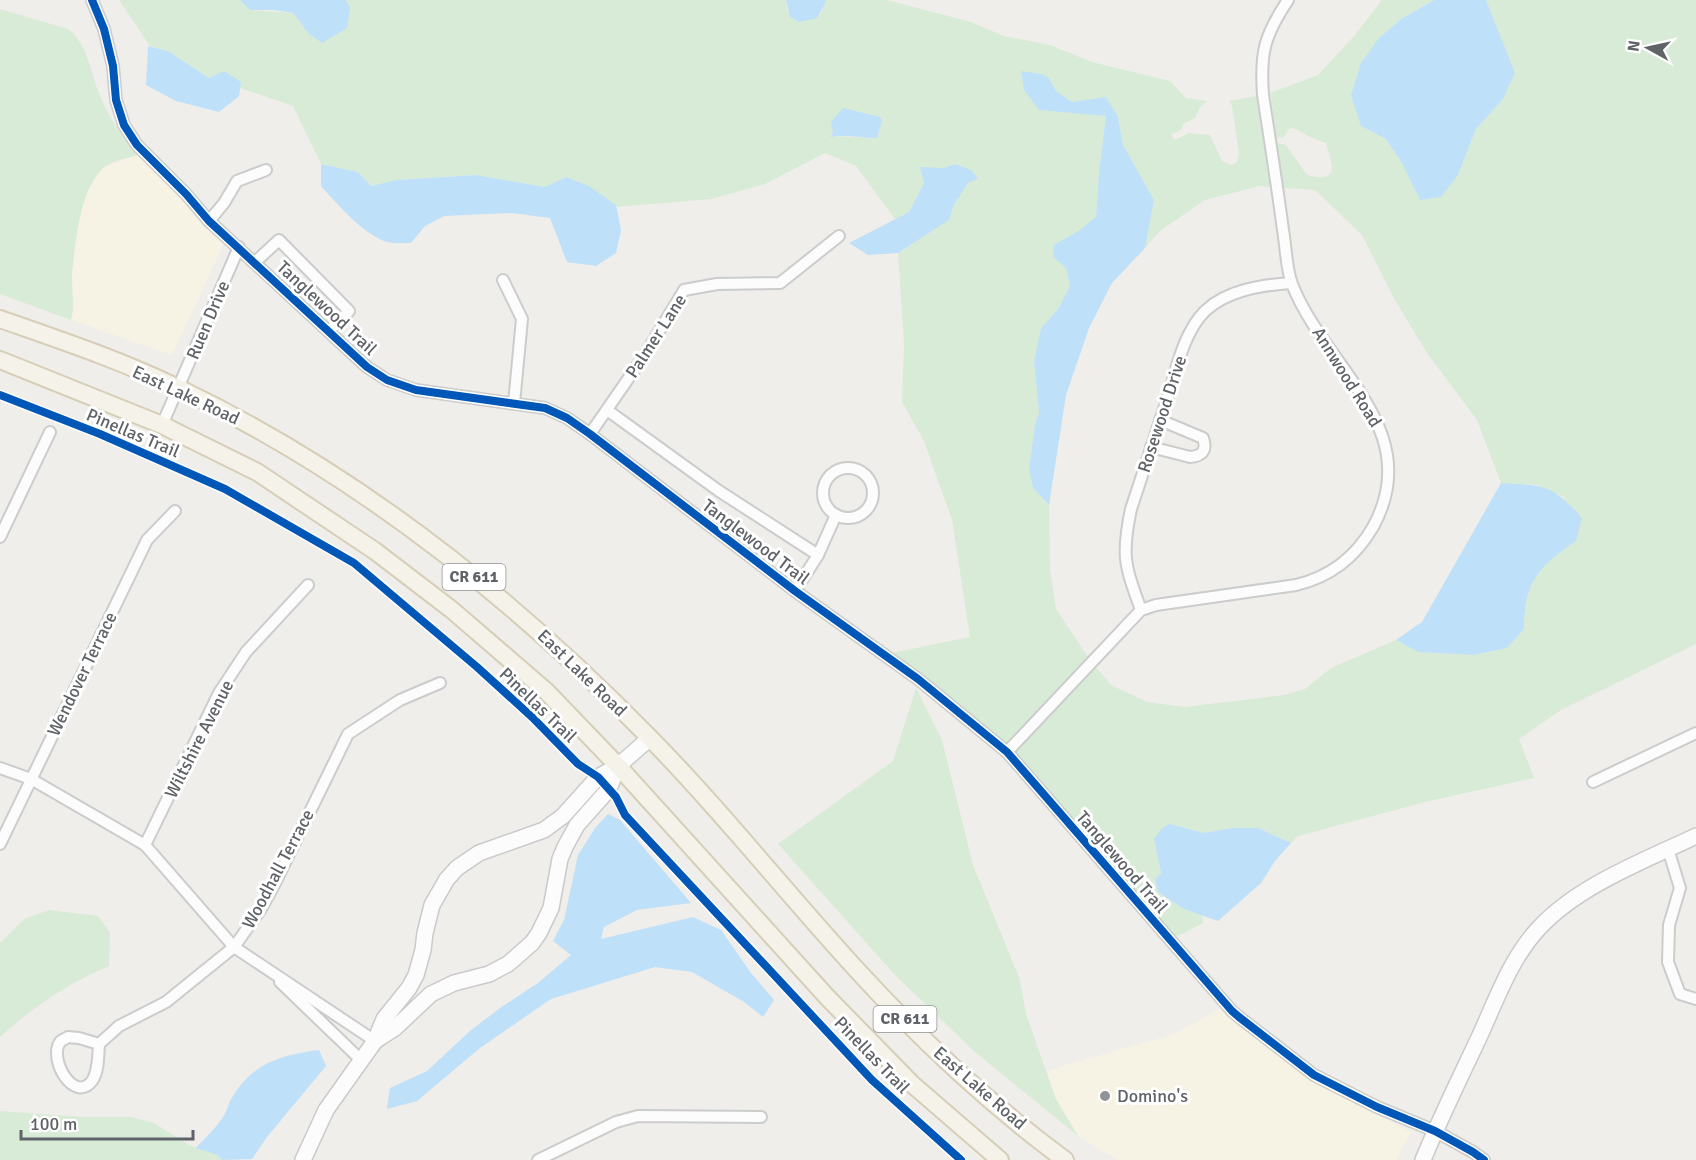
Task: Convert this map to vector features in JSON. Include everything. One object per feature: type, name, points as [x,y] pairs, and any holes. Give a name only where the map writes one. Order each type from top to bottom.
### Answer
[{"type":"main road","name":"East Lake Road","points":[[0,319],[79,347],[178,388],[279,441],[399,518],[528,622],[650,738],[856,969],[940,1055],[995,1105],[1065,1160]]},
{"type":"main road","name":"East Lake Road","points":[[0,360],[162,425],[257,472],[401,570],[452,610],[546,691],[618,766],[827,997],[912,1084],[1000,1160]]},
{"type":"street","name":"Tanglewood Trail","points":[[92,0],[104,29],[113,66],[116,100],[124,125],[137,145],[186,194],[209,221],[367,368],[387,380],[416,390],[545,408],[567,418],[590,434],[795,591],[918,679],[1007,752],[1232,1011],[1314,1075],[1377,1107],[1435,1131],[1484,1160]]},
{"type":"street","name":"Annwood Road","points":[[1141,610],[1156,605],[1316,581],[1340,568],[1365,541],[1380,515],[1388,486],[1388,457],[1384,435],[1374,414],[1313,322],[1291,283],[1261,68],[1265,40],[1288,0]]},
{"type":"street","points":[[209,221],[224,203],[237,181],[266,170]]},
{"type":"street","name":"Palmer Lane","points":[[590,434],[646,353],[684,290],[717,284],[780,283],[838,236]]},
{"type":"street","points":[[255,262],[279,240],[296,255],[349,310],[328,331]]},
{"type":"street","name":"Ruen Drive","points":[[162,425],[239,247]]},
{"type":"street","points":[[503,280],[522,319],[514,403]]},
{"type":"street","name":"Rosewood Drive","points":[[1141,610],[1126,568],[1124,547],[1131,510],[1186,339],[1204,312],[1219,301],[1243,291],[1291,283]]},
{"type":"street","points":[[607,410],[719,491],[818,555]]},
{"type":"street","points":[[1151,447],[1190,457],[1197,457],[1205,448],[1203,438],[1160,420]]},
{"type":"street","points":[[0,537],[50,432]]},
{"type":"street","points":[[848,468],[863,474],[872,487],[871,503],[866,510],[852,518],[836,515],[825,504],[823,495],[827,480],[840,470],[848,468]]},
{"type":"street","name":"Wendover Terrace","points":[[0,844],[147,540],[175,511]]},
{"type":"street","points":[[795,591],[818,555],[836,515]]},
{"type":"street","name":"Wiltshire Avenue","points":[[145,845],[219,693],[246,652],[308,585]]},
{"type":"street","points":[[1007,752],[1141,610]]},
{"type":"street","name":"Woodhall Terrace","points":[[99,1044],[119,1026],[166,1002],[234,947],[261,909],[274,885],[348,734],[400,700],[440,683]]},
{"type":"street","points":[[1593,782],[1696,733]]},
{"type":"street","points":[[303,1160],[326,1110],[375,1041],[384,1019],[409,988],[416,975],[428,917],[438,891],[447,879],[457,868],[478,854],[544,830],[563,816],[598,777],[618,766],[650,738]]},
{"type":"street","points":[[375,1041],[395,1028],[431,994],[454,982],[489,974],[508,964],[532,943],[551,908],[560,859],[567,841],[577,825],[609,789],[618,766]]},
{"type":"street","points":[[0,768],[31,779],[145,845],[234,947],[375,1041]]},
{"type":"street","points":[[1423,1160],[1506,977],[1524,946],[1540,927],[1566,904],[1613,876],[1696,836]]},
{"type":"street","points":[[1668,849],[1680,888],[1669,925],[1668,962],[1680,994],[1696,999]]},
{"type":"street","points":[[267,969],[319,1022],[361,1060]]},
{"type":"street","points":[[68,1037],[99,1044],[97,1066],[92,1081],[85,1086],[76,1087],[70,1084],[57,1061],[60,1042],[68,1037]]},
{"type":"street","points":[[538,1160],[616,1122],[638,1116],[761,1117]]},
{"type":"shaded area","points":[[138,155],[181,197],[200,222],[224,243],[172,355],[71,320],[74,309],[72,275],[85,195],[103,167]]},
{"type":"shaded area","points":[[1221,1008],[1261,1043],[1310,1080],[1411,1132],[1396,1160],[1118,1160],[1078,1136],[1056,1100],[1047,1072],[1175,1034]]},
{"type":"green space","points":[[119,0],[240,0],[250,10],[293,13],[308,33],[350,8],[346,0],[786,0],[787,10],[820,15],[826,0],[887,0],[971,22],[1004,36],[1050,45],[1092,62],[1170,81],[1186,98],[1207,101],[1199,109],[1195,118],[1183,124],[1182,129],[1171,135],[1175,140],[1189,133],[1210,135],[1222,161],[1232,165],[1237,162],[1239,154],[1232,106],[1229,101],[1257,96],[1270,187],[1260,186],[1205,200],[1160,231],[1145,248],[1154,200],[1123,145],[1118,117],[1094,99],[1072,102],[1056,91],[1049,78],[1039,110],[1106,115],[1096,217],[1053,257],[1066,268],[1070,286],[1058,309],[1041,328],[1034,361],[1039,413],[1035,424],[1029,469],[1033,488],[1049,505],[1050,569],[1056,609],[1088,657],[1006,743],[892,653],[970,637],[952,520],[924,441],[902,402],[904,344],[898,253],[949,220],[954,205],[968,183],[978,179],[955,164],[944,168],[921,168],[924,183],[909,212],[895,219],[856,166],[825,153],[765,184],[711,199],[616,207],[566,177],[545,187],[476,175],[396,180],[371,186],[358,172],[321,164],[293,106],[240,88],[240,81],[209,78],[168,51],[150,46]],"holes":[[[882,121],[877,138],[830,136],[833,132]]]},
{"type":"green space","points":[[1382,0],[1434,0],[1401,19],[1379,38],[1361,126],[1386,139],[1403,165],[1458,175],[1476,129],[1503,99],[1504,47],[1486,0],[1696,0],[1696,644],[1561,710],[1519,739],[1534,778],[1429,801],[1298,836],[1291,843],[1258,828],[1232,828],[1204,833],[1170,824],[1154,839],[1161,873],[1155,880],[1158,892],[1184,909],[1202,915],[1203,923],[1176,937],[1016,752],[1096,667],[1111,685],[1147,702],[1185,707],[1284,695],[1305,689],[1331,668],[1396,640],[1419,652],[1474,655],[1507,648],[1524,629],[1527,599],[1536,577],[1543,567],[1576,541],[1564,497],[1537,485],[1501,483],[1477,420],[1427,353],[1395,300],[1362,235],[1315,190],[1284,188],[1277,143],[1286,145],[1307,175],[1325,177],[1330,174],[1332,165],[1326,143],[1296,129],[1290,128],[1283,138],[1278,137],[1277,141],[1270,93],[1318,75],[1355,35]]},
{"type":"green space","points":[[0,9],[68,29],[75,35],[85,51],[103,104],[121,135],[138,155],[103,168],[89,189],[80,218],[75,247],[71,320],[0,294]]},
{"type":"green space","points":[[916,688],[942,740],[973,865],[1020,980],[1026,1014],[1056,1099],[1078,1136],[975,1052],[895,975],[778,844],[893,761]]},
{"type":"green space","points":[[49,910],[98,916],[110,933],[109,966],[79,980],[52,997],[0,1037],[0,943],[24,919]]},
{"type":"green space","points":[[0,1111],[84,1117],[131,1117],[154,1123],[189,1145],[217,1155],[222,1160],[0,1160]]},
{"type":"water","points":[[240,0],[346,0],[350,8],[347,28],[322,43],[308,33],[293,13],[250,10]]},
{"type":"water","points":[[786,0],[826,0],[826,2],[817,18],[799,22],[790,17]]},
{"type":"water","points":[[1434,0],[1486,0],[1515,73],[1503,99],[1476,129],[1458,175],[1441,197],[1420,200],[1403,165],[1386,139],[1361,126],[1351,95],[1361,63],[1379,38],[1401,19]]},
{"type":"water","points":[[148,46],[168,51],[209,78],[224,71],[241,82],[239,96],[219,112],[176,101],[146,85]]},
{"type":"water","points":[[1021,71],[1041,74],[1049,78],[1056,91],[1072,102],[1106,97],[1118,117],[1123,145],[1154,200],[1145,248],[1112,283],[1089,328],[1066,395],[1049,505],[1033,488],[1029,469],[1035,424],[1039,413],[1034,361],[1041,328],[1058,309],[1070,286],[1066,268],[1053,257],[1054,245],[1080,230],[1096,217],[1106,116],[1039,110],[1024,90]]},
{"type":"water","points":[[843,108],[880,117],[882,121],[877,138],[830,137],[833,132],[831,122]]},
{"type":"water","points":[[321,164],[358,172],[371,186],[396,180],[476,175],[545,187],[566,177],[589,186],[616,205],[621,230],[616,253],[596,266],[567,262],[550,218],[512,213],[444,216],[425,226],[411,243],[387,242],[360,226],[321,186]]},
{"type":"water","points":[[955,164],[971,170],[978,179],[968,183],[954,205],[949,220],[898,253],[868,255],[849,243],[909,212],[924,183],[920,167],[944,168]]},
{"type":"water","points":[[1501,483],[1538,486],[1547,489],[1563,499],[1582,518],[1576,541],[1543,567],[1536,577],[1527,599],[1524,629],[1507,648],[1474,655],[1418,652],[1396,640],[1422,622]]},
{"type":"water","points":[[608,814],[620,820],[691,903],[637,910],[604,927],[601,939],[693,917],[721,930],[751,973],[774,1000],[763,1017],[744,1002],[692,972],[655,967],[551,999],[480,1048],[417,1101],[387,1109],[390,1088],[427,1071],[470,1031],[538,983],[571,955],[553,941],[564,920],[578,855],[595,828]]},
{"type":"water","points":[[1170,824],[1204,833],[1232,828],[1258,828],[1291,843],[1275,861],[1261,883],[1218,921],[1184,909],[1158,892],[1155,880],[1161,873],[1154,839],[1162,828]]},
{"type":"water","points":[[319,1050],[326,1066],[267,1137],[252,1159],[222,1160],[217,1155],[196,1148],[221,1120],[233,1096],[250,1075],[281,1058]]},
{"type":"cycle path","points":[[92,0],[104,29],[113,66],[116,100],[124,125],[137,145],[186,194],[209,221],[367,367],[387,380],[416,390],[545,408],[567,418],[590,434],[795,591],[918,679],[1007,752],[1239,1017],[1314,1075],[1377,1107],[1435,1131],[1484,1160]]},
{"type":"cycle path","name":"Pinellas Trail","points":[[0,395],[100,434],[225,489],[354,563],[477,667],[532,717],[578,764],[598,777],[616,797],[625,815],[872,1080],[961,1160]]},
{"type":"place","name":"Domino's","points":[[1105,1096]]}]
